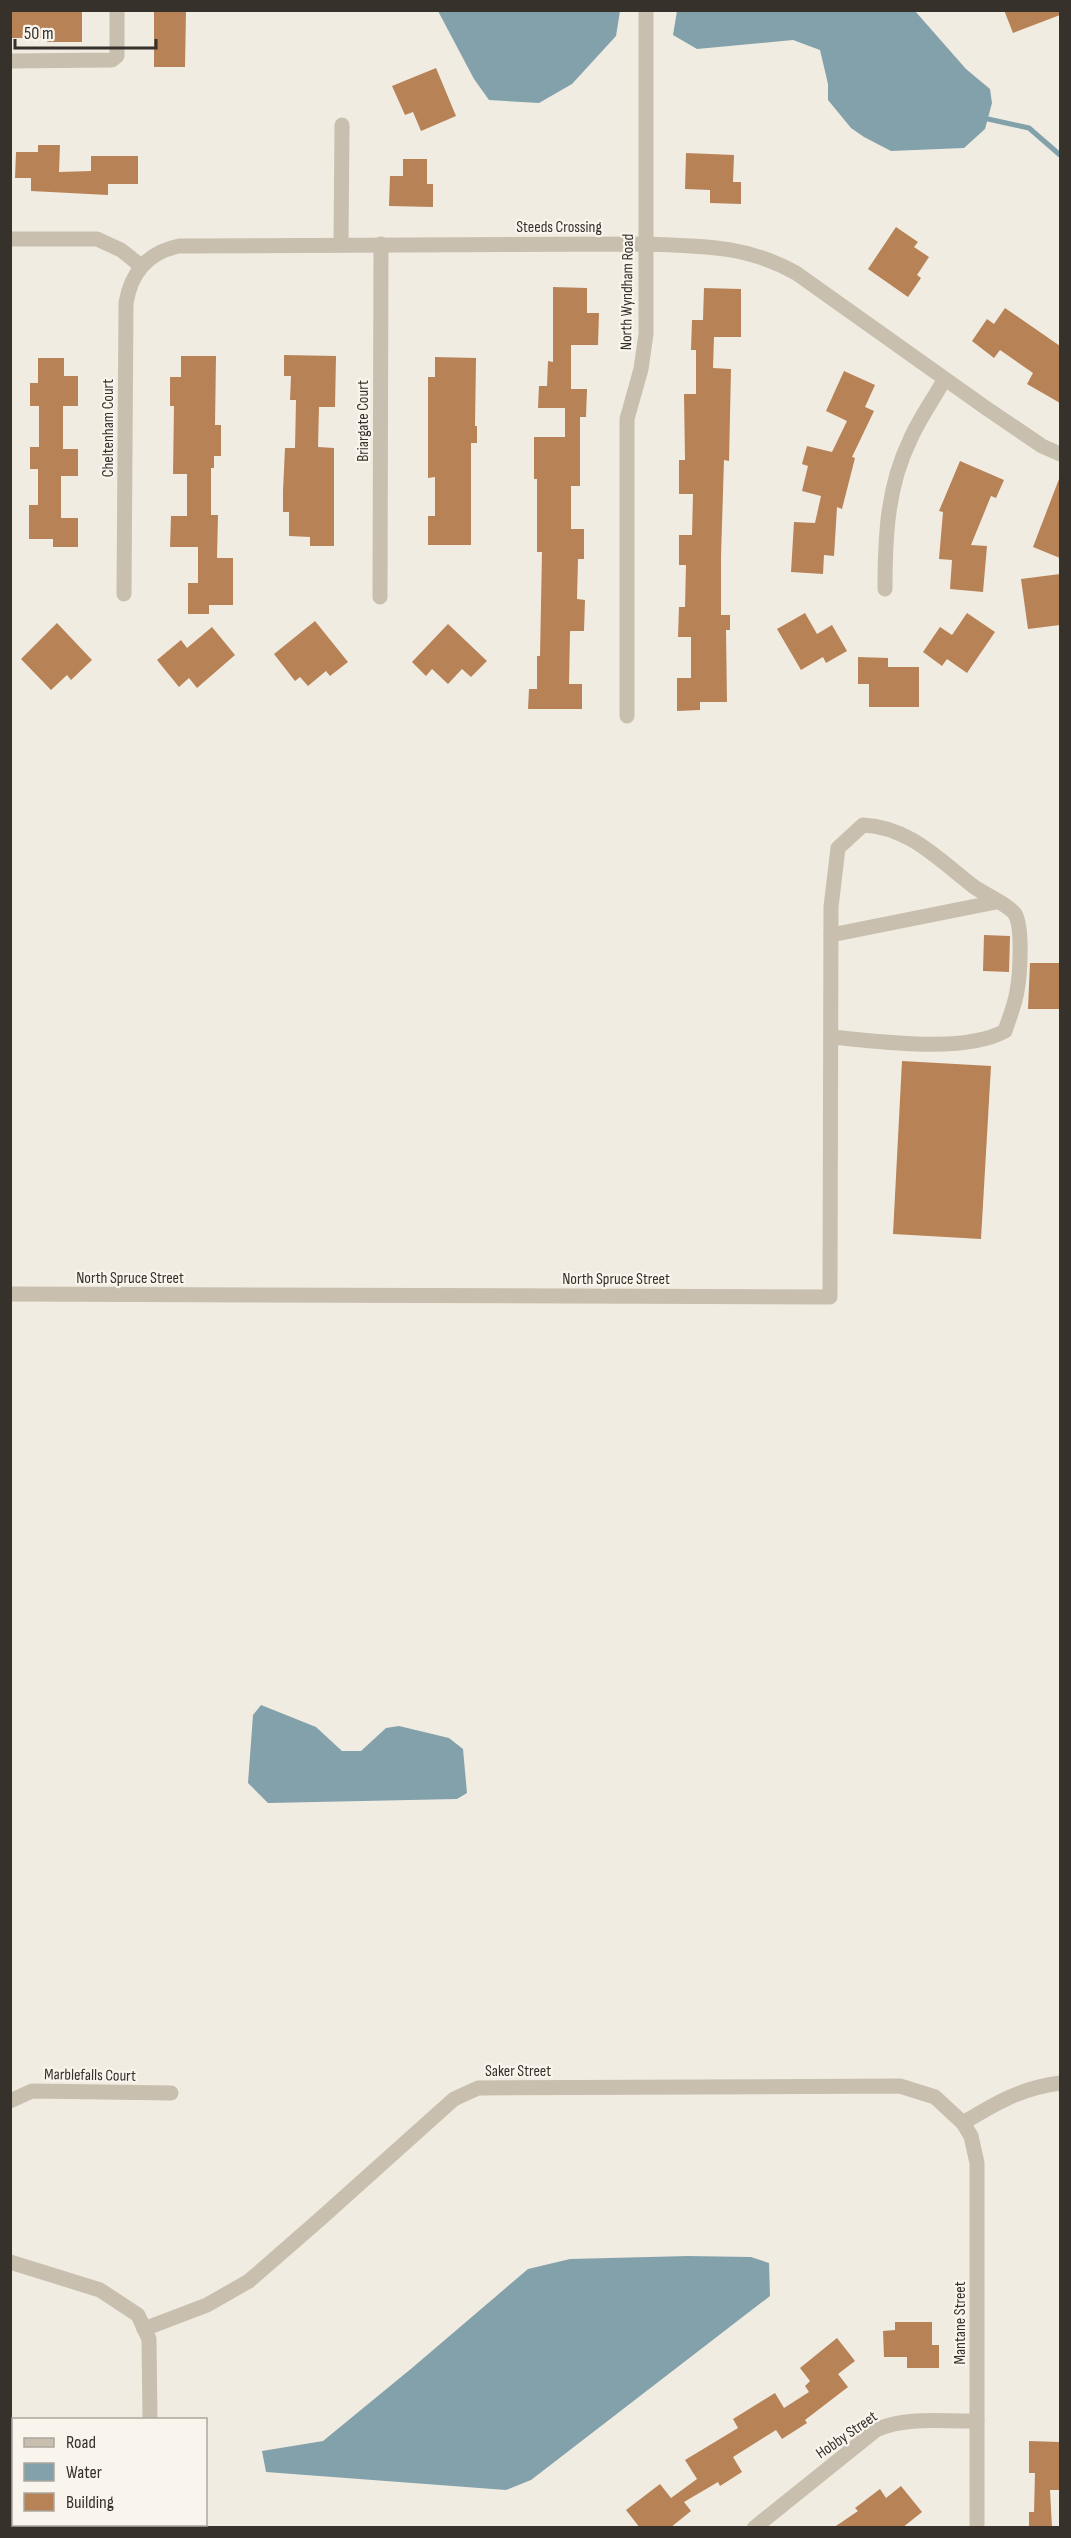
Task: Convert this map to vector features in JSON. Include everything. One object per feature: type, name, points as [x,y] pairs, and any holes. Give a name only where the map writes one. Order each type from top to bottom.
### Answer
[{"type":"street","points":[[10,60],[112,60],[117,56],[117,10]]},
{"type":"street","name":"North Wyndham Road","points":[[627,716],[627,419],[644,355],[646,334],[646,10]]},
{"type":"street","points":[[341,244],[342,125]]},
{"type":"street","points":[[10,239],[97,239],[121,250],[141,266]]},
{"type":"street","name":"Briargate Court","points":[[380,597],[381,244]]},
{"type":"street","name":"Steeds Crossing","points":[[141,266],[153,255],[166,248],[179,246],[645,244],[723,248],[759,255],[777,263],[824,292],[944,380],[1025,435],[1060,454]]},
{"type":"street","name":"Cheltenham Court","points":[[124,594],[125,325],[129,285],[141,266]]},
{"type":"street","points":[[885,589],[885,540],[894,482],[910,438],[944,380]]},
{"type":"street","name":"North Spruce Street","points":[[10,1294],[830,1297],[831,907],[838,848],[863,825],[880,826],[905,834],[996,902]]},
{"type":"street","points":[[831,935],[996,902],[1014,913],[1020,930],[1018,990],[1005,1031],[991,1039],[949,1044],[831,1037]]},
{"type":"street","points":[[963,2122],[1002,2099],[1034,2086],[1060,2083]]},
{"type":"street","name":"Saker Street","points":[[144,2329],[207,2305],[249,2281],[320,2220],[437,2113],[454,2099],[478,2088],[900,2086],[935,2097],[963,2122]]},
{"type":"street","name":"Marblefalls Court","points":[[10,2101],[32,2091],[171,2093]]},
{"type":"street","name":"Mantane Street","points":[[963,2122],[971,2136],[978,2163],[977,2528]]},
{"type":"street","points":[[10,2262],[100,2290],[138,2315],[148,2339],[150,2418]]},
{"type":"street","name":"Hobby Street","points":[[754,2528],[876,2430],[908,2421],[977,2421]]},
{"type":"water","points":[[438,11],[620,11],[616,36],[572,84],[539,103],[489,100],[474,79]]},
{"type":"water","points":[[677,11],[915,11],[966,69],[990,89],[992,103],[985,129],[964,148],[891,151],[851,128],[828,100],[828,84],[820,50],[793,40],[697,49],[673,35]]},
{"type":"water","points":[[261,1705],[316,1727],[342,1751],[361,1751],[386,1728],[399,1726],[449,1738],[463,1749],[467,1793],[457,1799],[268,1803],[248,1783],[253,1715]]},
{"type":"water","points":[[751,2257],[769,2263],[770,2296],[531,2480],[506,2490],[266,2472],[262,2451],[323,2441],[528,2269],[570,2259]]},
{"type":"building","points":[[10,10],[82,10],[82,42],[47,42],[47,38],[10,38]]},
{"type":"building","points":[[154,10],[186,10],[185,67],[154,67]]},
{"type":"building","points":[[1004,10],[1060,10],[1060,15],[1013,33]]},
{"type":"building","points":[[436,68],[456,116],[421,131],[413,112],[405,115],[392,86]]},
{"type":"building","points":[[38,145],[60,145],[59,172],[91,171],[91,156],[138,156],[138,184],[108,184],[108,195],[31,191],[31,178],[15,178],[16,152],[38,152]]},
{"type":"building","points":[[686,153],[734,155],[733,182],[741,182],[741,204],[710,203],[710,190],[685,189]]},
{"type":"building","points":[[403,159],[427,159],[427,184],[433,184],[433,207],[389,206],[390,176],[403,176]]},
{"type":"building","points":[[896,227],[918,242],[914,247],[929,257],[917,275],[921,278],[908,297],[868,269]]},
{"type":"building","points":[[553,287],[587,288],[587,313],[599,313],[598,345],[571,345],[571,389],[587,389],[586,417],[580,417],[580,486],[571,486],[571,529],[584,529],[584,559],[578,559],[577,599],[585,600],[584,631],[570,631],[569,684],[582,684],[582,709],[528,709],[529,689],[537,689],[537,656],[540,656],[542,552],[537,552],[537,479],[534,479],[534,437],[565,437],[565,408],[538,408],[539,386],[547,386],[548,361],[553,362]]},
{"type":"building","points":[[704,288],[741,289],[741,337],[714,337],[713,368],[731,369],[729,461],[724,460],[721,556],[721,615],[730,615],[730,630],[726,630],[727,702],[700,702],[700,710],[677,711],[677,678],[691,678],[691,637],[678,637],[679,607],[685,607],[686,565],[679,565],[679,535],[692,535],[693,494],[679,494],[679,460],[685,460],[684,394],[696,394],[696,350],[691,350],[692,320],[703,320]]},
{"type":"building","points":[[1005,308],[1060,346],[1060,403],[1027,384],[1033,373],[1000,350],[994,358],[972,341],[987,319],[994,324]]},
{"type":"building","points":[[284,355],[336,356],[335,407],[319,407],[318,447],[334,448],[334,546],[310,546],[310,537],[289,536],[289,512],[283,512],[285,448],[295,448],[296,400],[290,400],[291,376],[284,376]]},
{"type":"building","points":[[181,356],[216,356],[215,425],[221,425],[221,456],[214,456],[214,468],[211,468],[211,515],[218,515],[217,558],[233,558],[233,605],[209,605],[209,614],[188,614],[188,583],[198,583],[198,547],[170,547],[171,516],[187,516],[187,474],[173,474],[174,406],[170,406],[170,377],[181,377]]},
{"type":"building","points":[[435,357],[476,358],[477,443],[471,443],[471,545],[428,545],[428,516],[435,516],[435,477],[428,478],[428,377],[435,377]]},
{"type":"building","points":[[38,358],[64,358],[64,376],[78,376],[78,406],[63,406],[63,449],[78,449],[78,476],[61,476],[61,518],[78,518],[78,547],[53,547],[53,539],[29,539],[29,505],[38,505],[38,469],[30,469],[30,447],[39,447],[39,406],[30,406],[30,383],[38,383]]},
{"type":"building","points":[[844,371],[875,385],[865,407],[874,411],[852,457],[855,458],[842,509],[837,507],[834,556],[824,555],[823,574],[791,572],[794,522],[815,523],[821,496],[802,491],[808,466],[802,464],[807,446],[832,452],[847,421],[826,411]]},
{"type":"building","points":[[960,461],[1004,480],[996,498],[991,496],[971,545],[987,546],[983,592],[950,589],[952,560],[939,559],[943,512],[939,511]]},
{"type":"building","points":[[1060,479],[1060,558],[1033,547]]},
{"type":"building","points":[[1060,574],[1060,625],[1028,629],[1021,579]]},
{"type":"building","points":[[805,613],[817,634],[832,625],[847,651],[826,663],[823,657],[801,670],[777,629]]},
{"type":"building","points":[[967,613],[995,632],[967,673],[947,659],[942,666],[923,652],[940,627],[952,635]]},
{"type":"building","points":[[315,621],[348,662],[330,676],[326,671],[308,686],[300,677],[295,681],[274,654]]},
{"type":"building","points":[[57,623],[92,660],[71,680],[67,675],[51,690],[21,659]]},
{"type":"building","points":[[448,624],[487,661],[471,677],[462,669],[448,684],[432,669],[426,676],[412,662]]},
{"type":"building","points":[[212,627],[235,655],[197,688],[189,678],[179,687],[157,660],[181,640],[187,648]]},
{"type":"building","points":[[858,657],[888,658],[888,667],[919,667],[919,707],[869,707],[869,684],[858,684]]},
{"type":"building","points":[[984,935],[1010,936],[1009,972],[983,971]]},
{"type":"building","points":[[1030,963],[1060,963],[1060,1009],[1028,1009]]},
{"type":"building","points":[[902,1061],[991,1066],[981,1239],[893,1234]]},
{"type":"building","points":[[895,2322],[932,2322],[932,2345],[939,2345],[939,2368],[907,2368],[907,2357],[884,2357],[883,2331],[895,2330]]},
{"type":"building","points":[[837,2338],[855,2361],[838,2374],[848,2387],[805,2420],[807,2423],[782,2439],[776,2430],[733,2457],[742,2472],[720,2486],[718,2482],[684,2502],[691,2511],[670,2528],[640,2528],[626,2510],[660,2484],[671,2498],[697,2479],[685,2460],[738,2428],[733,2419],[775,2393],[784,2408],[809,2392],[805,2386],[810,2381],[800,2368]]},
{"type":"building","points":[[1029,2441],[1060,2442],[1060,2490],[1050,2490],[1052,2528],[1029,2528],[1029,2512],[1034,2512],[1035,2473],[1029,2473]]},
{"type":"building","points":[[901,2486],[922,2512],[902,2528],[833,2528],[858,2511],[855,2508],[880,2489],[886,2498]]},
{"type":"waterway","points":[[988,119],[1029,128],[1060,155]]}]
